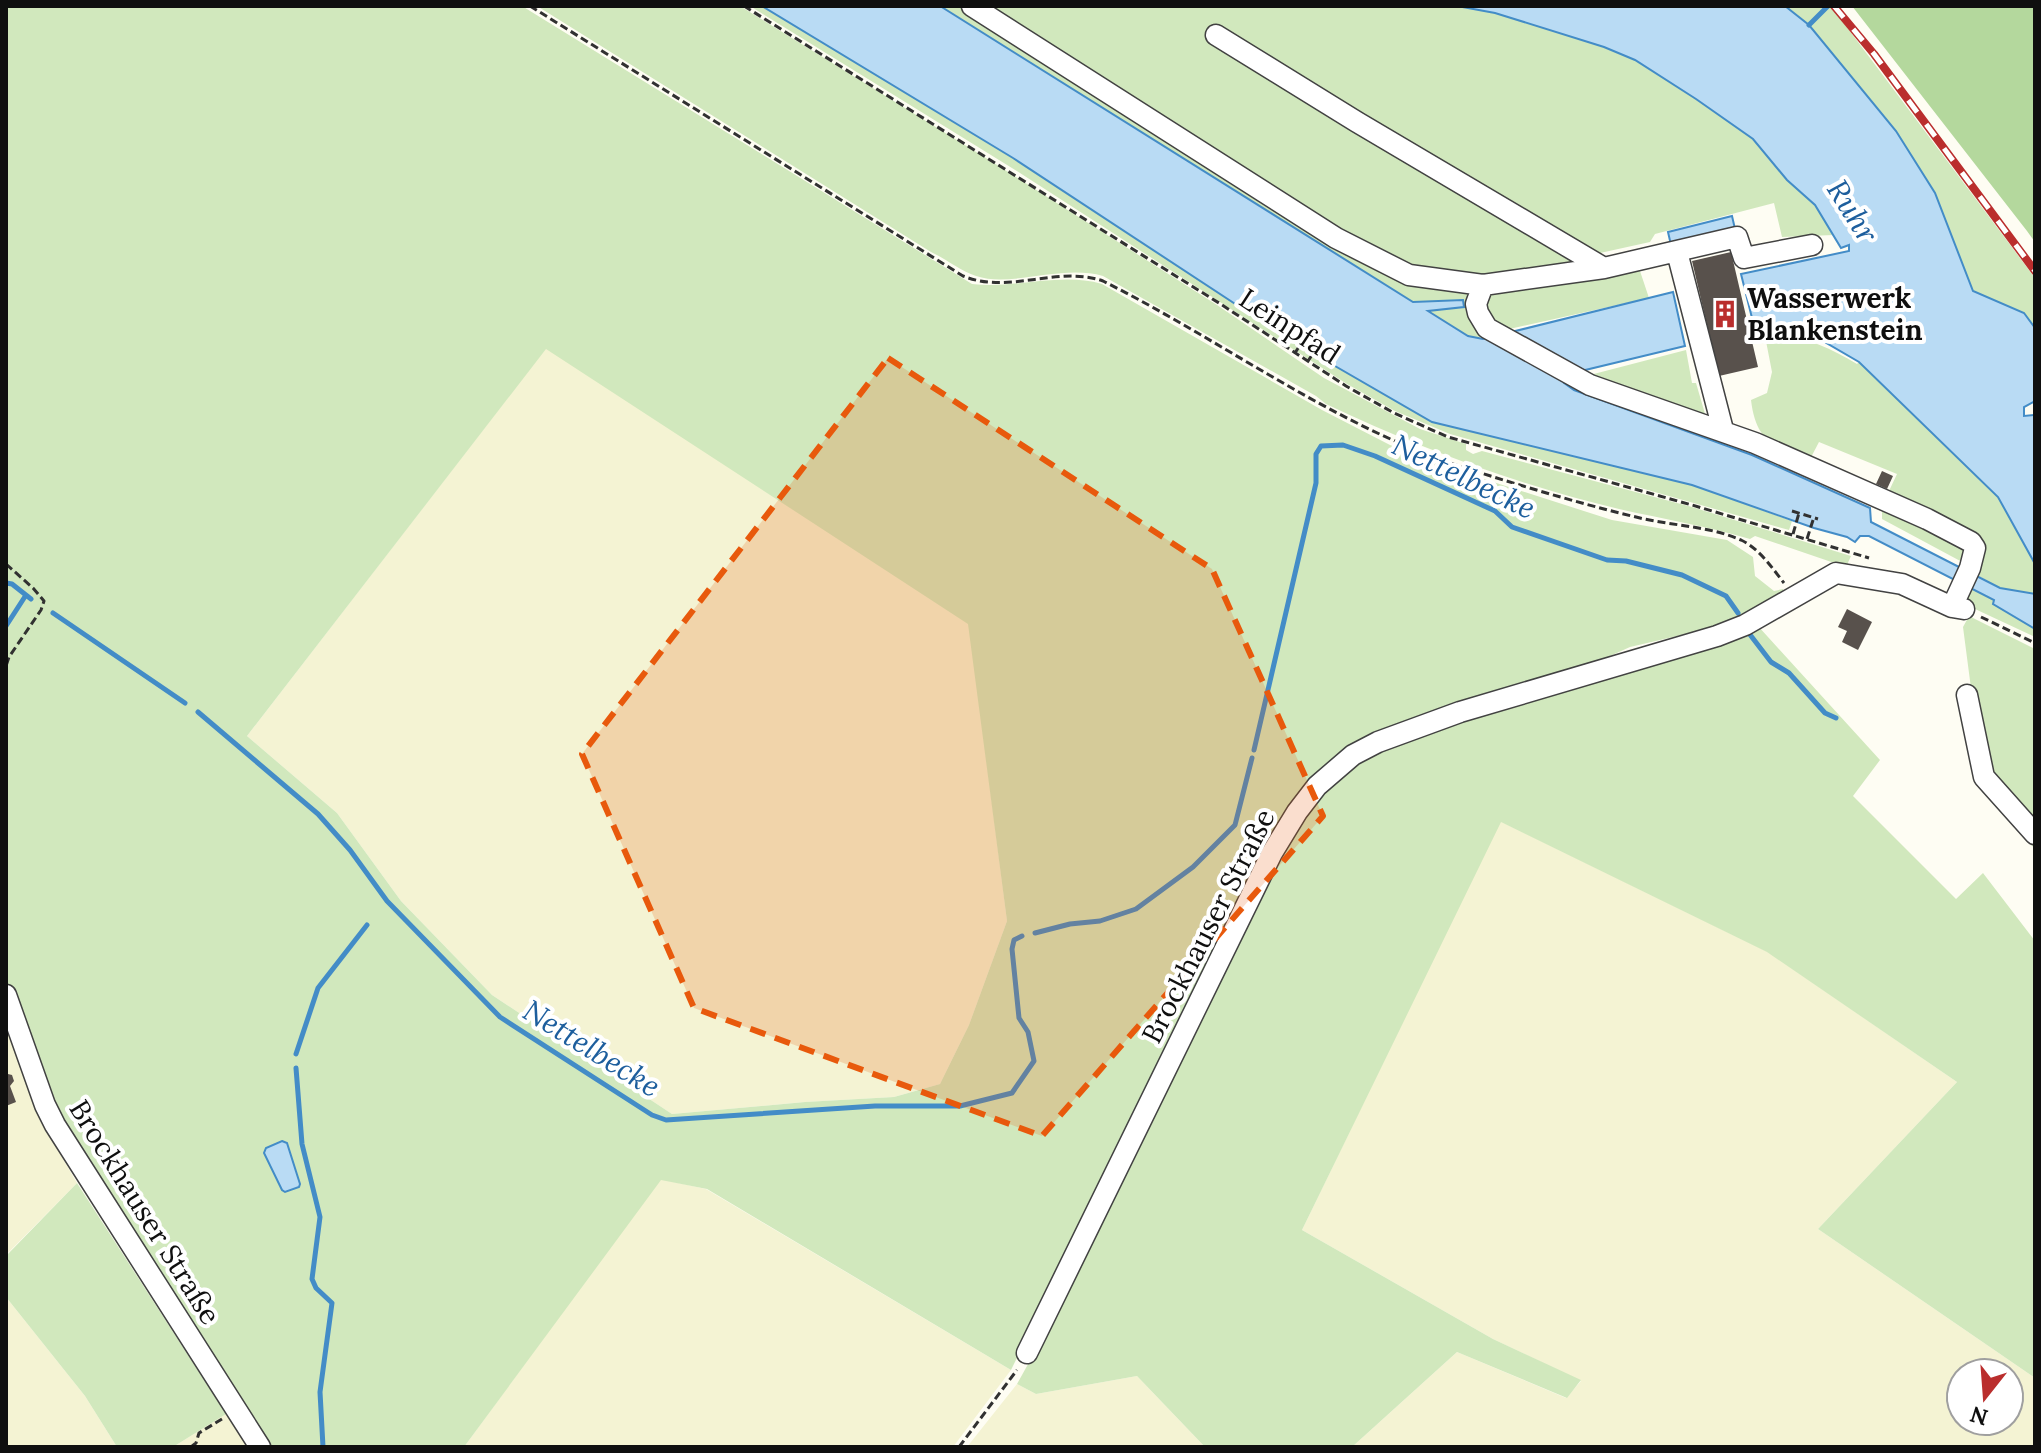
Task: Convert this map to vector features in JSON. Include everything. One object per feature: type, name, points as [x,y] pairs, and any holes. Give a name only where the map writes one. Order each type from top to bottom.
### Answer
[{"type":"street","points":[[972,6],[1336,238],[1409,275],[1483,285],[1604,268],[1737,237],[1744,258],[1812,245]]},
{"type":"street","points":[[1216,35],[1604,268]]},
{"type":"street","points":[[1677,252],[1723,430]]},
{"type":"street","points":[[1483,285],[1476,304],[1478,313],[1491,331],[1582,381],[1723,430],[1927,519],[1971,542],[1975,548],[1958,601]]},
{"type":"street","name":"Brockhauser Straße","points":[[1027,1353],[1272,853],[1317,786],[1353,755],[1401,733],[1460,712],[1717,636],[1745,625],[1836,573],[1867,568],[1902,584],[1958,601]]},
{"type":"street","points":[[1967,695],[1984,777],[2035,834]]},
{"type":"street","name":"Brockhauser Straße","points":[[6,995],[55,1125],[260,1447]]},
{"type":"path","points":[[530,6],[963,276],[986,283],[1075,275],[1103,281],[1335,413],[1392,441],[1463,467],[1590,504],[1645,519],[1712,531],[1742,541],[1762,556],[1797,594]]},
{"type":"path","name":"Leinpfad","points":[[744,6],[1394,413],[1448,437],[1793,534],[1867,568]]},
{"type":"path","points":[[1301,330],[1326,347]]},
{"type":"path","points":[[1295,353],[1307,334]]},
{"type":"path","points":[[1308,361],[1320,343]]},
{"type":"path","points":[[1792,511],[1816,518],[1807,539]]},
{"type":"path","points":[[1793,534],[1799,513]]},
{"type":"path","points":[[6,564],[44,601],[6,666]]},
{"type":"path","points":[[1958,601],[2035,643]]},
{"type":"path","points":[[959,1447],[1027,1353]]},
{"type":"path","points":[[191,1447],[199,1433],[235,1410]]},
{"type":"highlighted area","points":[[888,358],[1212,569],[1323,816],[1042,1136],[694,1008],[582,754]]},
{"type":"green space","points":[[6,6],[522,6],[972,284],[1070,280],[1102,284],[1322,410],[1390,445],[1462,472],[1612,520],[1727,540],[1753,557],[1755,576],[1774,591],[1783,589],[1786,596],[1737,622],[1630,647],[1570,674],[1400,728],[1273,832],[1011,1370],[707,1189],[661,1180],[464,1447],[270,1447],[55,1116],[6,983]],"holes":[[[546,349],[968,624],[1007,921],[969,1025],[940,1084],[894,1097],[672,1114],[492,995],[401,901],[337,813],[247,736]]]},
{"type":"green space","points":[[537,6],[740,6],[1217,305],[1324,378],[1420,429],[1466,444],[1466,450],[1473,454],[1482,451],[1692,507],[1851,556],[1846,567],[1755,536],[1750,539],[1619,509],[1544,489],[1470,464],[1326,404],[1103,276],[1070,273],[990,279],[970,274]]},
{"type":"green space","points":[[750,6],[762,6],[1013,158],[1290,340],[1432,422],[1692,485],[1792,521],[1789,530],[1450,434],[1395,411],[1347,384],[1020,173]]},
{"type":"green space","points":[[940,6],[1457,6],[1495,13],[1604,47],[1635,60],[1696,99],[1753,139],[1787,180],[1815,205],[1834,235],[1782,237],[1774,203],[1655,234],[1650,242],[1591,255],[1576,267],[1480,276],[1490,337],[1473,337],[1427,310],[1464,308],[1413,302]]},
{"type":"green space","points":[[1785,6],[1831,6],[2035,278],[2035,328],[2024,313],[1973,291],[1935,193],[1896,131]]},
{"type":"green space","points":[[1852,6],[2035,6],[2035,242],[2027,231]]},
{"type":"green space","points":[[1640,271],[1649,298],[1500,331],[1490,325],[1484,299],[1490,287]]},
{"type":"green space","points":[[1768,333],[1804,339],[1857,364],[1859,362],[1998,497],[2035,564],[2035,594],[2000,588],[1977,575],[1984,547],[1982,539],[1890,499],[1889,491],[1897,474],[1819,442],[1808,463],[1769,441],[1757,425],[1751,400],[1767,393],[1772,372],[1765,336]]},
{"type":"green space","points":[[546,348],[969,624],[1007,921],[969,1025],[940,1084],[894,1097],[672,1114],[492,995],[401,901],[337,813],[247,736]]},
{"type":"green space","points":[[1686,350],[1692,383],[1696,383],[1708,424],[1586,376]]},
{"type":"green space","points":[[1882,509],[1919,520],[1965,550],[1964,563],[1882,519]]},
{"type":"green space","points":[[1968,587],[1995,600],[1994,604],[2035,629],[2035,637],[1960,602]]},
{"type":"green space","points":[[1969,616],[2035,649],[2035,849],[1977,785],[1972,696],[1963,627]]},
{"type":"green space","points":[[1758,626],[1880,760],[1853,796],[1956,899],[1983,873],[2035,941],[2035,1378],[2025,1371],[2025,1357],[2004,1357],[1818,1229],[1957,1082],[1767,952],[1501,822],[1302,1230],[1493,1339],[1581,1380],[1567,1398],[1457,1352],[1352,1447],[1205,1447],[1137,1376],[1036,1394],[1017,1384],[1275,864],[1320,789],[1379,747]]},
{"type":"green space","points":[[1500,821],[1768,952],[1957,1082],[1818,1229],[2004,1357],[1945,1357],[1945,1437],[2025,1437],[2025,1371],[2035,1378],[2035,1447],[1352,1447],[1457,1352],[1566,1398],[1581,1381],[1493,1339],[1302,1230]]},
{"type":"green space","points":[[6,1013],[41,1121],[77,1183],[6,1255]]},
{"type":"green space","points":[[660,1179],[706,1189],[1011,1370],[953,1447],[464,1447]]},
{"type":"green space","points":[[77,1183],[226,1414],[173,1447],[117,1447],[85,1396],[6,1297],[6,1256]]},
{"type":"green space","points":[[6,1297],[85,1396],[117,1447],[6,1447]]},
{"type":"green space","points":[[1137,1376],[1205,1447],[967,1447],[1017,1384],[1036,1394]]},
{"type":"green space","points":[[226,1414],[250,1447],[173,1447]]},
{"type":"water","points":[[762,6],[940,6],[1413,302],[1463,300],[1464,307],[1428,311],[1468,336],[1483,339],[1673,292],[1685,346],[1577,372],[1566,378],[1564,383],[1574,390],[1752,455],[1870,508],[1871,522],[2000,588],[2035,594],[2035,629],[1993,604],[1994,600],[1869,536],[1860,536],[1855,542],[1692,485],[1432,422],[1290,340],[1013,158]]},
{"type":"water","name":"Ruhr","points":[[1457,6],[1785,6],[1809,25],[1896,131],[1935,193],[1973,291],[2024,313],[2035,328],[2035,401],[2024,407],[2024,416],[2035,415],[2035,564],[1998,497],[1859,362],[1821,340],[1792,331],[1755,330],[1741,274],[1849,251],[1849,245],[1841,248],[1815,205],[1787,180],[1753,139],[1635,60],[1604,47],[1495,13]]},
{"type":"water","points":[[1732,216],[1735,229],[1671,245],[1668,232]]},
{"type":"water","points":[[282,1141],[287,1143],[300,1184],[285,1192],[264,1153],[266,1148]]},
{"type":"building","name":"Wasserwerk Blankenstein","points":[[1731,252],[1758,367],[1719,376],[1692,261]]},
{"type":"building","points":[[1882,471],[1893,476],[1887,489],[1876,484]]},
{"type":"building","points":[[1847,609],[1872,622],[1858,650],[1842,642],[1847,631],[1838,627]]},
{"type":"building","points":[[8,1074],[14,1081],[10,1086],[16,1102],[6,1106]]},
{"type":"waterway","points":[[1809,25],[1828,6]]},
{"type":"waterway","name":"Nettelbecke","points":[[1254,750],[1316,483],[1316,454],[1321,446],[1343,445],[1375,456],[1495,511],[1512,527],[1607,560],[1626,561],[1682,575],[1726,596],[1738,613]]},
{"type":"waterway","points":[[6,583],[31,599]]},
{"type":"waterway","points":[[6,626],[26,595]]},
{"type":"waterway","name":"Nettelbecke","points":[[53,613],[185,703]]},
{"type":"waterway","name":"Nettelbecke","points":[[1748,632],[1771,662],[1789,673],[1825,713],[1836,718]]},
{"type":"waterway","name":"Nettelbecke","points":[[198,712],[318,814],[350,850],[387,901],[500,1017],[652,1115],[666,1120],[875,1106],[960,1106],[1012,1093],[1034,1061],[1028,1032],[1019,1018],[1012,949],[1014,940],[1022,936]]},
{"type":"waterway","name":"Nettelbecke","points":[[1035,933],[1070,924],[1100,921],[1136,909],[1193,867],[1235,825],[1252,758]]},
{"type":"waterway","points":[[296,1054],[318,988],[367,925]]},
{"type":"waterway","points":[[296,1068],[302,1144],[320,1217],[312,1279],[316,1288],[332,1303],[320,1392],[323,1447]]},
{"type":"railway","points":[[1834,6],[1874,54],[2035,271]]},
{"type":"place","name":"Wasserwerk Blankenstein","points":[[1725,314]]}]
